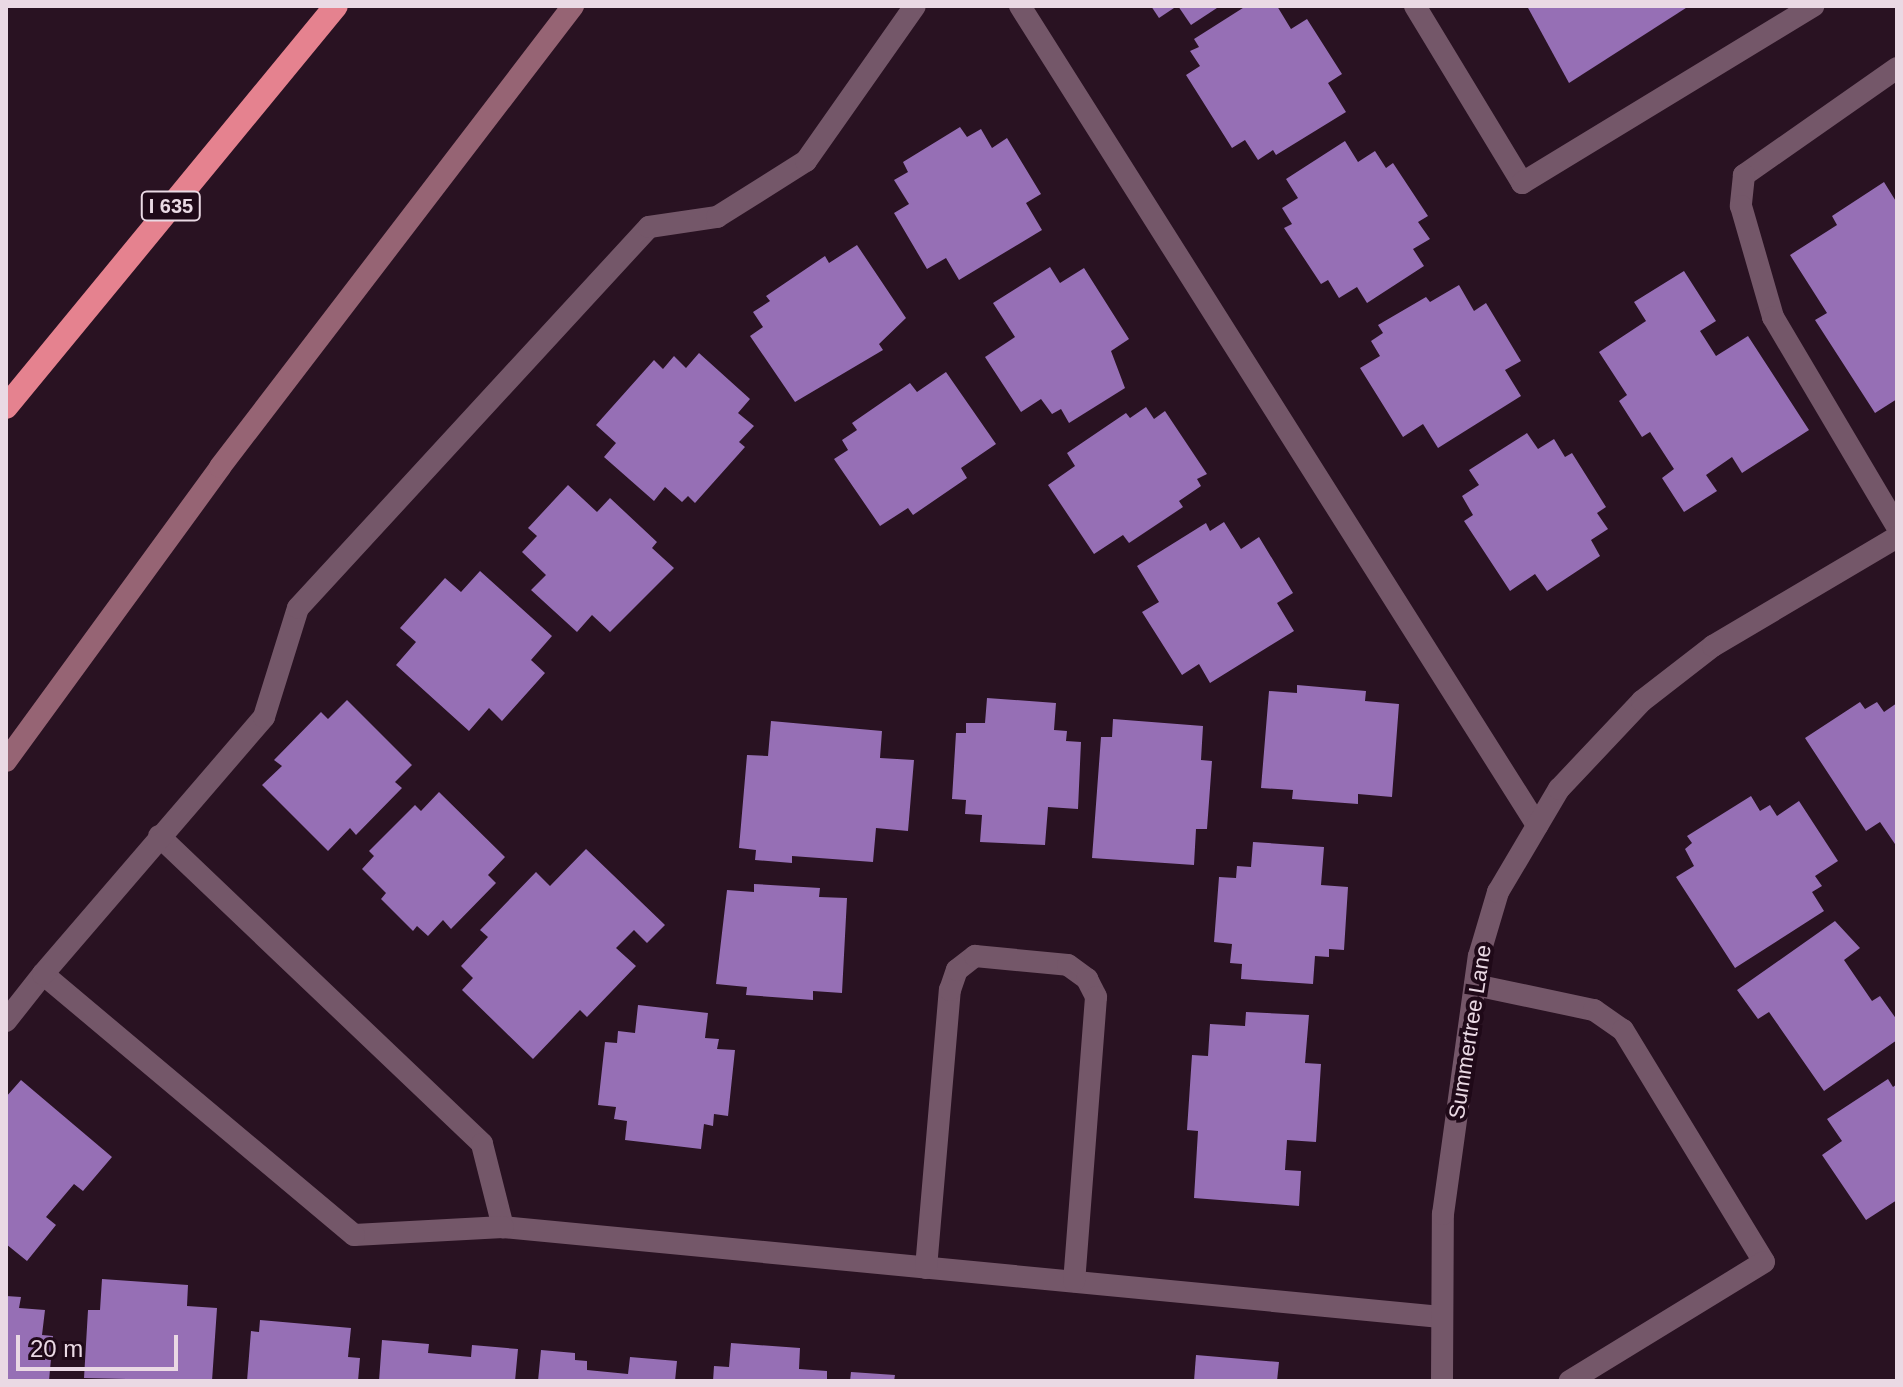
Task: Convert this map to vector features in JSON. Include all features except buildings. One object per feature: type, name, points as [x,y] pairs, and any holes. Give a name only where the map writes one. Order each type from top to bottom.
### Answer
[{"type":"highway","name":"I 635","points":[[6,407],[336,6]]},
{"type":"main road","points":[[6,761],[220,467],[573,6]]},
{"type":"street","points":[[6,1021],[159,836],[264,717],[298,608],[649,227],[717,217],[806,161],[915,6]]},
{"type":"street","points":[[1020,6],[1537,825]]},
{"type":"street","points":[[1415,6],[1522,183],[1813,6]]},
{"type":"street","points":[[1897,68],[1744,175],[1741,206],[1773,317],[1897,527]]},
{"type":"street","name":"Summertree Lane","points":[[1442,1381],[1443,1214],[1475,985],[1498,892],[1559,789],[1642,701],[1713,646],[1897,537]]},
{"type":"street","points":[[159,836],[482,1144],[503,1227]]},
{"type":"street","points":[[926,1268],[950,990],[957,970],[975,956],[1068,965],[1087,979],[1096,997],[1074,1281]]},
{"type":"street","points":[[43,974],[354,1235],[503,1227],[1441,1317]]},
{"type":"street","points":[[1475,985],[1594,1010],[1623,1030],[1764,1262],[1570,1381]]}]
